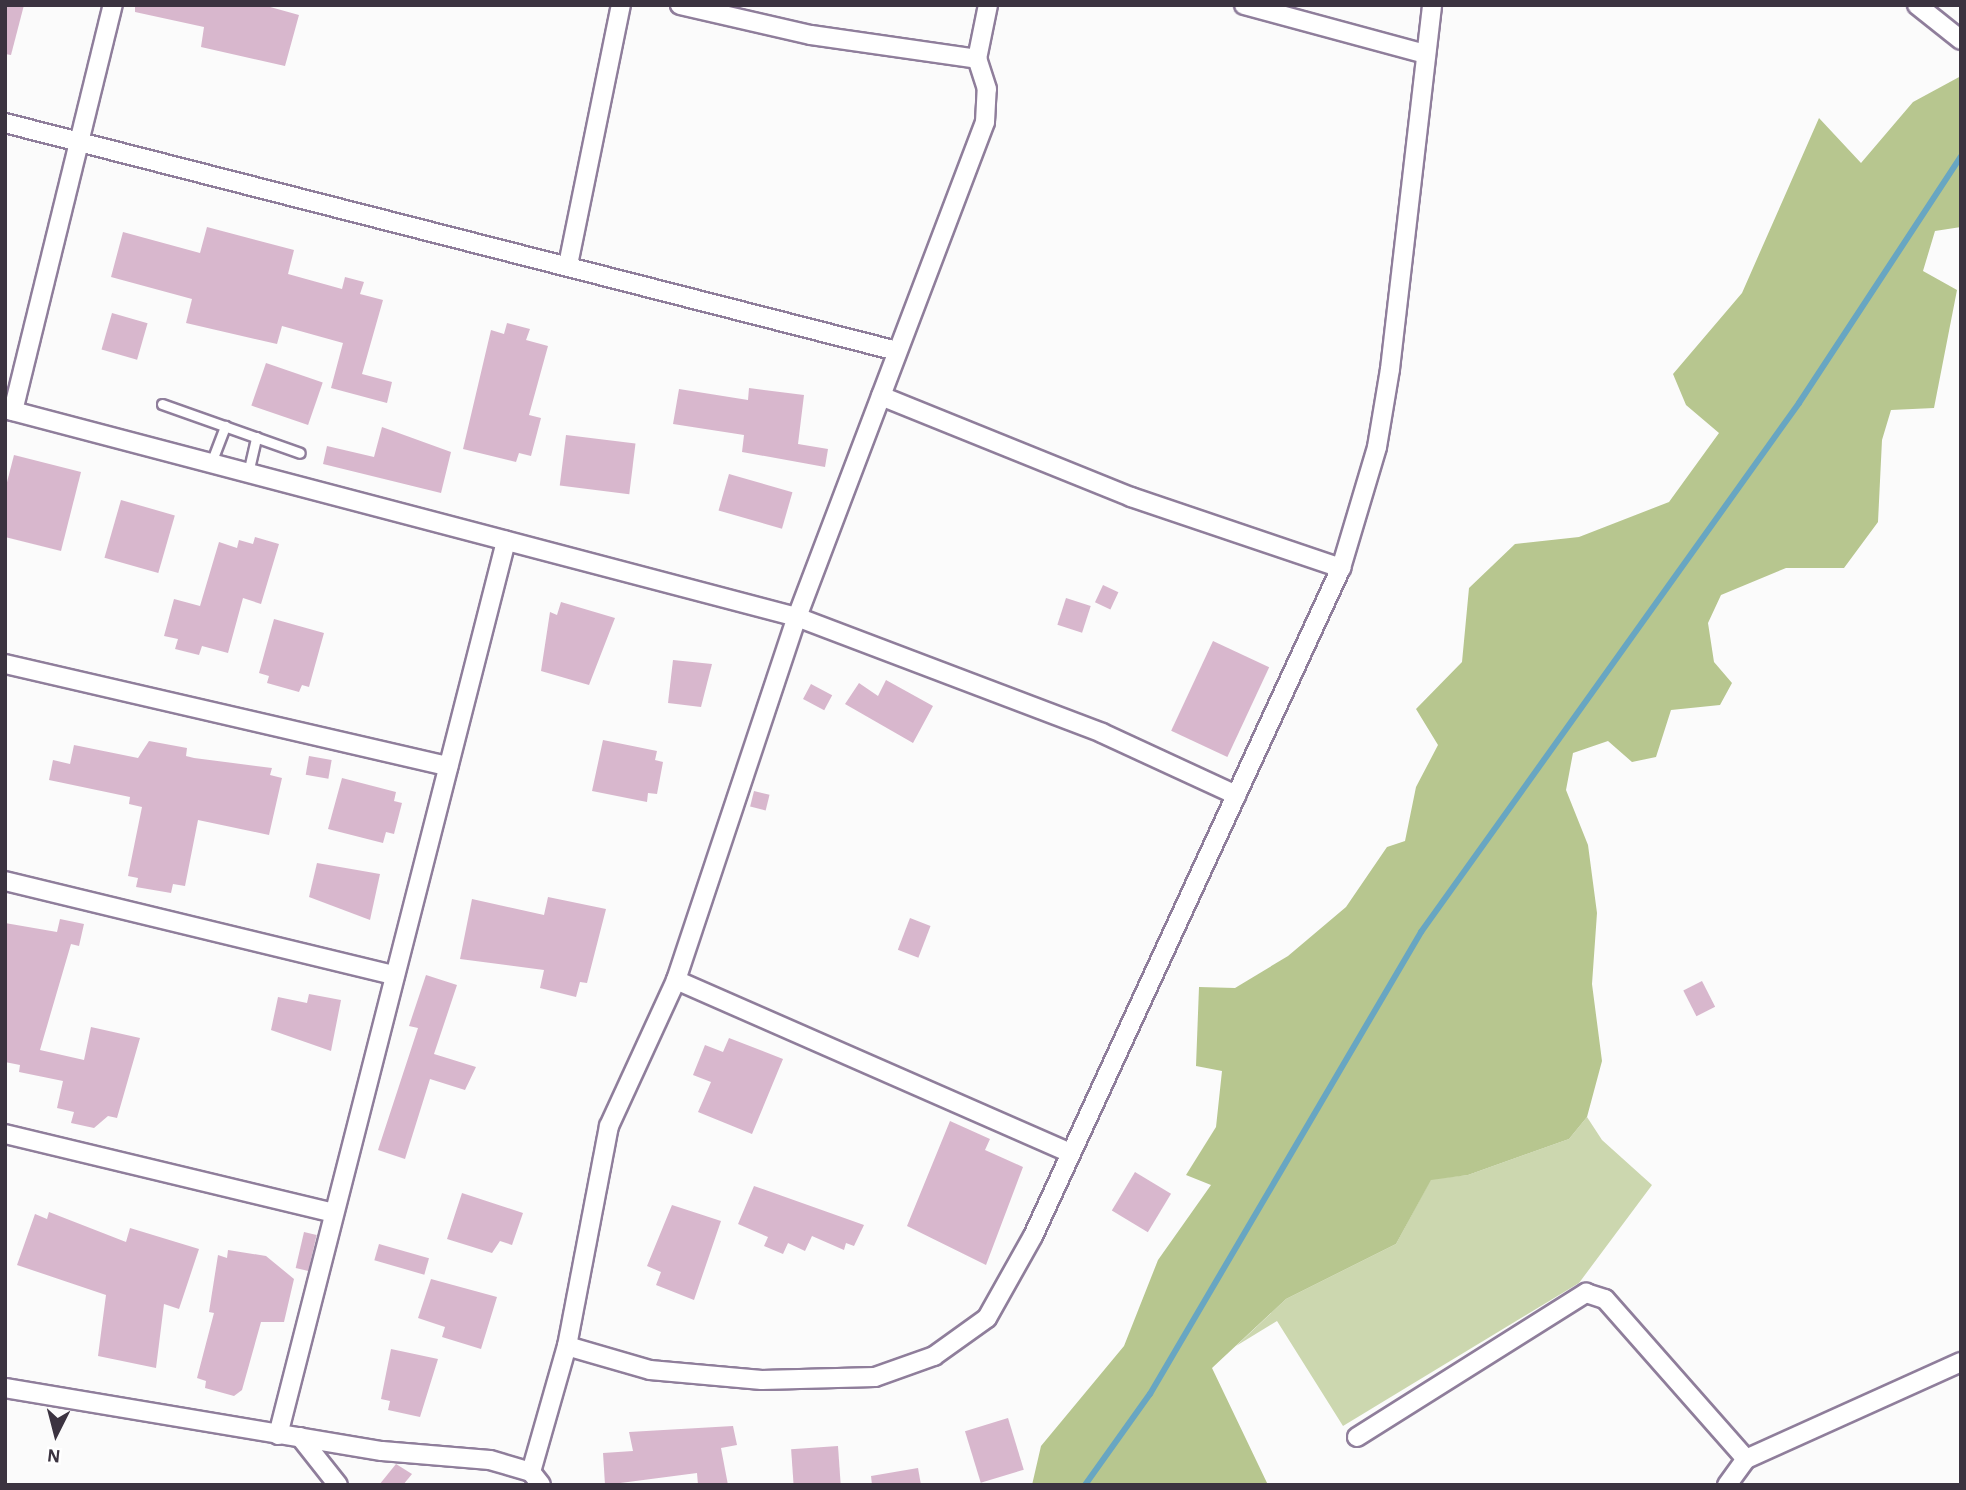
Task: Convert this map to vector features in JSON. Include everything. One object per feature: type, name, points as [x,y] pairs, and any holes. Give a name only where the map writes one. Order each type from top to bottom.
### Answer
[{"type":"street","points":[[113,5],[9,410],[797,617],[1102,733],[1236,795]]},
{"type":"street","points":[[568,265],[621,5]]},
{"type":"street","points":[[680,5],[811,35],[977,59]]},
{"type":"street","points":[[5,1388],[536,1478],[567,1346],[609,1126],[676,980],[797,617],[985,122],[987,89],[977,59],[988,5]]},
{"type":"street","points":[[1244,5],[1425,54]]},
{"type":"street","points":[[567,1346],[650,1370],[762,1380],[875,1377],[934,1356],[987,1318],[1071,1153],[1341,568],[1386,395],[1432,5]]},
{"type":"street","points":[[1917,5],[1961,40]]},
{"type":"street","points":[[5,123],[80,139],[897,351]]},
{"type":"street","points":[[881,396],[1131,497],[1341,568]]},
{"type":"street","points":[[278,1435],[506,541]]},
{"type":"street","points":[[5,664],[448,766]]},
{"type":"street","points":[[5,881],[395,975]]},
{"type":"street","points":[[676,980],[1071,1153]]},
{"type":"street","points":[[5,1134],[334,1213]]},
{"type":"street","points":[[1357,1437],[1586,1293],[1605,1299],[1745,1459]]},
{"type":"street","points":[[1727,1485],[1745,1459],[1961,1362]]},
{"type":"street","points":[[300,1437],[338,1485]]},
{"type":"lane","points":[[162,404],[300,453]]},
{"type":"lane","points":[[211,463],[225,426]]},
{"type":"lane","points":[[248,473],[256,437]]},
{"type":"green space","points":[[1961,76],[1961,227],[1935,231],[1923,271],[1957,290],[1934,408],[1891,410],[1882,440],[1878,522],[1844,568],[1786,568],[1721,595],[1708,623],[1714,662],[1732,683],[1720,705],[1671,710],[1656,757],[1632,762],[1608,741],[1573,753],[1566,790],[1588,845],[1597,913],[1592,984],[1602,1061],[1587,1117],[1569,1139],[1468,1175],[1431,1180],[1396,1244],[1286,1299],[1212,1368],[1268,1485],[1032,1485],[1041,1446],[1124,1346],[1158,1260],[1211,1185],[1186,1175],[1216,1127],[1222,1071],[1196,1066],[1199,987],[1235,988],[1288,956],[1346,907],[1387,847],[1405,841],[1416,787],[1438,745],[1416,709],[1462,662],[1469,588],[1515,544],[1579,537],[1669,502],[1719,433],[1686,405],[1673,374],[1742,293],[1819,118],[1861,163],[1913,102]]},
{"type":"green space","points":[[1587,1117],[1602,1140],[1652,1185],[1579,1283],[1343,1426],[1277,1321],[1236,1346],[1286,1299],[1396,1244],[1431,1179],[1468,1175],[1569,1139]]},
{"type":"building","points":[[5,5],[24,5],[11,55],[5,54]]},
{"type":"building","points":[[135,5],[263,5],[299,15],[285,66],[201,47],[204,27],[135,12]]},
{"type":"building","points":[[207,227],[294,250],[288,274],[342,289],[345,277],[364,282],[360,294],[383,300],[362,374],[392,382],[387,403],[331,388],[343,343],[282,326],[277,344],[186,323],[192,299],[111,277],[123,232],[200,253]]},
{"type":"building","points":[[112,313],[148,323],[137,360],[102,350]]},
{"type":"building","points":[[507,323],[530,329],[526,340],[548,346],[529,415],[541,418],[531,456],[519,453],[516,462],[463,449],[491,330],[504,334]]},
{"type":"building","points":[[266,363],[323,383],[308,425],[251,406]]},
{"type":"building","points":[[749,388],[804,395],[798,444],[828,449],[825,467],[742,452],[744,435],[673,424],[679,389],[748,400]]},
{"type":"building","points":[[382,427],[451,452],[441,493],[323,464],[327,446],[374,457]]},
{"type":"building","points":[[566,435],[635,444],[629,494],[560,486]]},
{"type":"building","points":[[14,455],[81,472],[61,551],[5,537],[5,490]]},
{"type":"building","points":[[729,474],[792,492],[782,529],[719,511]]},
{"type":"building","points":[[121,500],[175,515],[158,573],[104,558]]},
{"type":"building","points":[[255,537],[279,544],[261,604],[243,598],[228,653],[202,646],[199,655],[175,649],[178,639],[164,636],[174,599],[200,606],[219,542],[237,548],[239,540],[253,544]]},
{"type":"building","points":[[1103,585],[1118,592],[1110,609],[1095,602]]},
{"type":"building","points":[[1066,598],[1091,606],[1082,633],[1057,625]]},
{"type":"building","points":[[561,602],[615,618],[589,685],[541,671],[550,612],[557,615]]},
{"type":"building","points":[[274,619],[324,633],[309,687],[302,685],[299,692],[267,683],[269,676],[259,673]]},
{"type":"building","points":[[1213,641],[1269,667],[1227,757],[1171,731]]},
{"type":"building","points":[[673,660],[712,664],[701,707],[668,703]]},
{"type":"building","points":[[886,680],[933,706],[913,743],[845,704],[859,683],[878,696]]},
{"type":"building","points":[[811,684],[832,695],[824,710],[803,699]]},
{"type":"building","points":[[603,740],[657,751],[655,760],[663,762],[657,794],[648,793],[647,802],[592,791]]},
{"type":"building","points":[[149,741],[187,748],[186,756],[194,758],[272,768],[270,775],[282,778],[269,835],[198,820],[185,886],[173,884],[171,893],[136,887],[138,878],[128,876],[142,807],[129,804],[130,797],[49,780],[53,760],[70,764],[74,745],[138,758]]},
{"type":"building","points":[[309,756],[332,760],[328,779],[306,775]]},
{"type":"building","points":[[342,778],[396,792],[394,801],[402,803],[394,834],[386,832],[383,843],[328,829]]},
{"type":"building","points":[[754,791],[770,795],[766,810],[750,807]]},
{"type":"building","points":[[317,863],[380,874],[370,920],[309,897]]},
{"type":"building","points":[[548,897],[606,909],[587,983],[580,982],[576,997],[540,988],[544,970],[460,959],[472,899],[544,915]]},
{"type":"building","points":[[910,918],[931,926],[918,958],[898,950]]},
{"type":"building","points":[[60,919],[84,924],[79,946],[71,944],[40,1050],[84,1060],[91,1027],[140,1038],[117,1118],[108,1116],[94,1128],[71,1123],[74,1112],[57,1108],[63,1081],[19,1072],[20,1065],[5,1062],[5,923],[57,932]]},
{"type":"building","points":[[426,975],[457,985],[434,1054],[476,1067],[465,1090],[430,1079],[405,1159],[378,1150],[418,1028],[409,1026]]},
{"type":"building","points":[[1702,981],[1715,1007],[1696,1016],[1683,991]]},
{"type":"building","points":[[309,994],[341,1000],[331,1051],[271,1030],[278,997],[307,1003]]},
{"type":"building","points":[[729,1038],[783,1059],[752,1134],[698,1112],[711,1082],[693,1075],[705,1045],[723,1052]]},
{"type":"building","points":[[950,1121],[990,1139],[985,1150],[1023,1167],[986,1265],[907,1226]]},
{"type":"building","points":[[1135,1172],[1171,1194],[1148,1232],[1112,1211]]},
{"type":"building","points":[[754,1186],[864,1225],[854,1246],[846,1243],[844,1250],[812,1236],[805,1251],[788,1243],[783,1254],[764,1246],[768,1237],[738,1224]]},
{"type":"building","points":[[462,1193],[523,1213],[512,1245],[500,1241],[492,1253],[447,1239]]},
{"type":"building","points":[[672,1205],[721,1221],[694,1300],[656,1285],[661,1272],[647,1266]]},
{"type":"building","points":[[49,1212],[126,1242],[130,1228],[199,1249],[179,1309],[164,1304],[156,1368],[98,1356],[106,1295],[17,1265],[35,1214],[47,1219]]},
{"type":"building","points":[[304,1232],[317,1235],[308,1271],[296,1268]]},
{"type":"building","points":[[379,1244],[429,1258],[424,1275],[374,1260]]},
{"type":"building","points":[[228,1250],[266,1256],[294,1279],[284,1322],[261,1322],[242,1390],[234,1396],[205,1388],[206,1381],[197,1378],[214,1313],[209,1312],[218,1255],[227,1258]]},
{"type":"building","points":[[431,1279],[497,1297],[481,1349],[442,1337],[445,1327],[418,1318]]},
{"type":"building","points":[[391,1349],[438,1359],[420,1417],[388,1410],[390,1401],[381,1399]]},
{"type":"building","points":[[1008,1418],[1024,1470],[981,1483],[965,1431]]},
{"type":"building","points":[[733,1426],[737,1445],[721,1448],[728,1485],[698,1485],[697,1473],[605,1485],[603,1453],[633,1451],[629,1432]]},
{"type":"building","points":[[838,1446],[841,1485],[794,1485],[791,1449]]},
{"type":"building","points":[[396,1464],[412,1474],[403,1485],[379,1485]]},
{"type":"building","points":[[918,1468],[921,1485],[872,1485],[871,1476]]},
{"type":"waterway","points":[[1085,1485],[1150,1394],[1421,932],[1799,403],[1961,156]]}]
